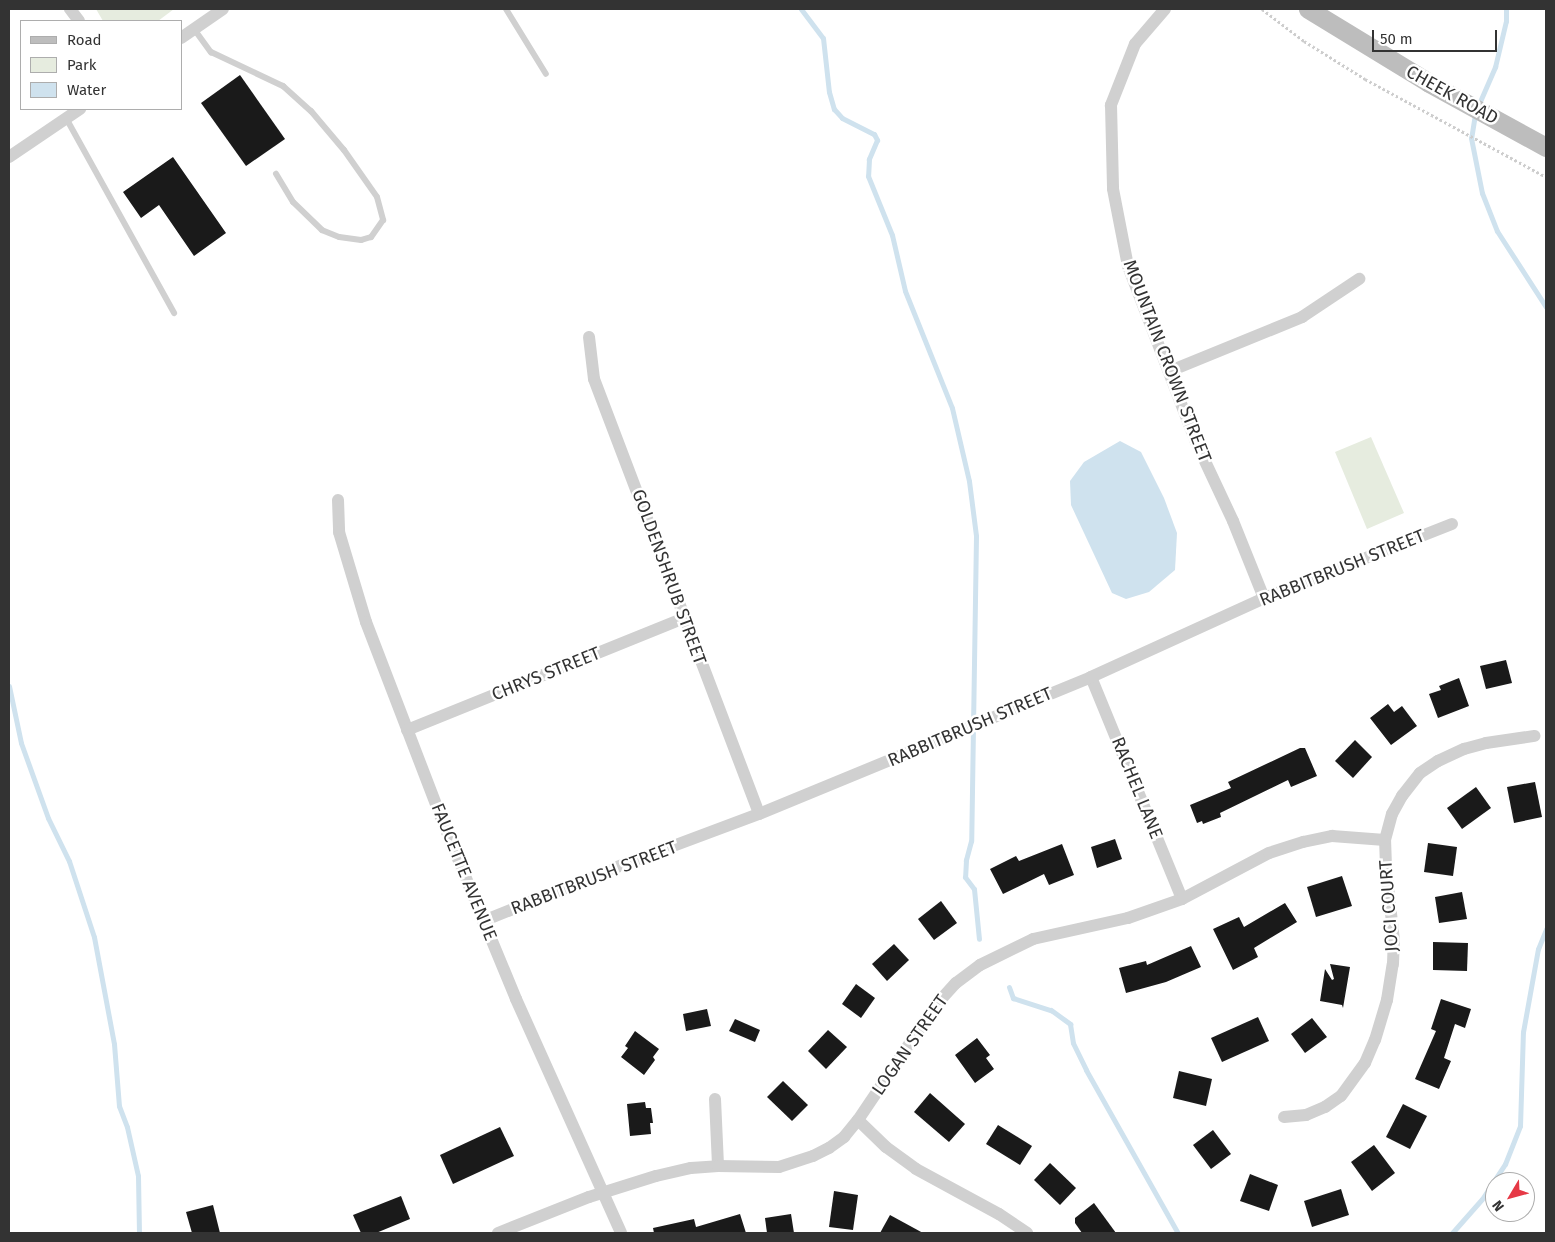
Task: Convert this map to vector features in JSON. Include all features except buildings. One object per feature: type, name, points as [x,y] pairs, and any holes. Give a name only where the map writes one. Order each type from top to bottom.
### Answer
[{"type":"street","points":[[70,9],[78,20]]},
{"type":"street","points":[[182,37],[223,9]]},
{"type":"street","name":"MOUNTAIN CROWN STREET","points":[[1165,9],[1135,44],[1111,106],[1113,189],[1128,266],[1196,442],[1233,521],[1264,598]]},
{"type":"street","name":"CHEEK ROAD","points":[[1308,9],[1429,83],[1546,147]]},
{"type":"street","points":[[9,157],[78,110]]},
{"type":"street","points":[[1170,371],[1302,318],[1359,279]]},
{"type":"street","name":"GOLDENSHRUB STREET","points":[[589,337],[594,379],[759,814]]},
{"type":"street","name":"FAUCETTE AVENUE","points":[[338,500],[339,532],[366,622],[483,921],[621,1233]]},
{"type":"street","name":"RABBITBRUSH STREET","points":[[483,921],[625,864],[759,814],[1092,677],[1264,598],[1452,524]]},
{"type":"street","name":"CHRYS STREET","points":[[408,730],[684,618]]},
{"type":"street","name":"RACHEL LANE","points":[[1092,677],[1182,899]]},
{"type":"street","name":"JOCI COURT","points":[[1284,1117],[1306,1115],[1325,1107],[1341,1096],[1365,1063],[1375,1040],[1387,1000],[1393,964],[1394,941],[1385,840],[1392,814],[1402,796],[1420,773],[1438,761],[1464,749],[1486,742],[1534,736]]},
{"type":"street","name":"LOGAN STREET","points":[[498,1233],[604,1192],[656,1176],[692,1168],[718,1166],[774,1167],[796,1163],[829,1148],[844,1137],[858,1120],[935,1006],[956,983],[980,965],[1033,939],[1128,918],[1182,899],[1269,853],[1309,840],[1332,836],[1385,840]]},
{"type":"street","points":[[715,1099],[718,1166]]},
{"type":"street","points":[[858,1120],[886,1147],[916,1169],[999,1214],[1027,1233]]},
{"type":"lane","points":[[506,9],[546,74]]},
{"type":"lane","points":[[194,29],[211,52],[284,86],[311,111],[344,150],[377,197],[383,220],[371,236],[361,240],[339,237],[322,230],[293,202],[276,174]]},
{"type":"lane","points":[[66,118],[174,312]]},
{"type":"path","points":[[1262,9],[1304,41],[1365,79],[1546,177]]},
{"type":"green space","points":[[96,9],[174,9],[159,20],[102,20]]},
{"type":"green space","points":[[1371,437],[1404,513],[1367,529],[1335,452]]},
{"type":"water","points":[[1120,441],[1141,452],[1164,498],[1177,533],[1175,570],[1149,592],[1126,599],[1112,593],[1071,505],[1070,481],[1084,462]]},
{"type":"waterway","points":[[801,9],[823,38],[829,92],[834,109],[842,118],[874,134],[877,140],[869,159],[868,176],[892,235],[905,291],[952,408],[969,481],[976,536],[971,841],[966,860],[965,877],[974,889],[979,939]]},
{"type":"waterway","points":[[1478,106],[1495,67],[1506,21],[1506,9]]},
{"type":"waterway","points":[[1475,114],[1471,138],[1482,193],[1497,231],[1546,307]]},
{"type":"waterway","points":[[9,686],[21,743],[48,818],[69,861],[94,937],[114,1044],[119,1106],[127,1127],[138,1176],[139,1233]]},
{"type":"waterway","points":[[1452,1233],[1482,1199],[1505,1164],[1520,1126],[1523,1032],[1538,949],[1546,929]]},
{"type":"waterway","points":[[1009,987],[1013,998],[1051,1010],[1070,1024],[1073,1043],[1086,1070],[1178,1233]]}]
